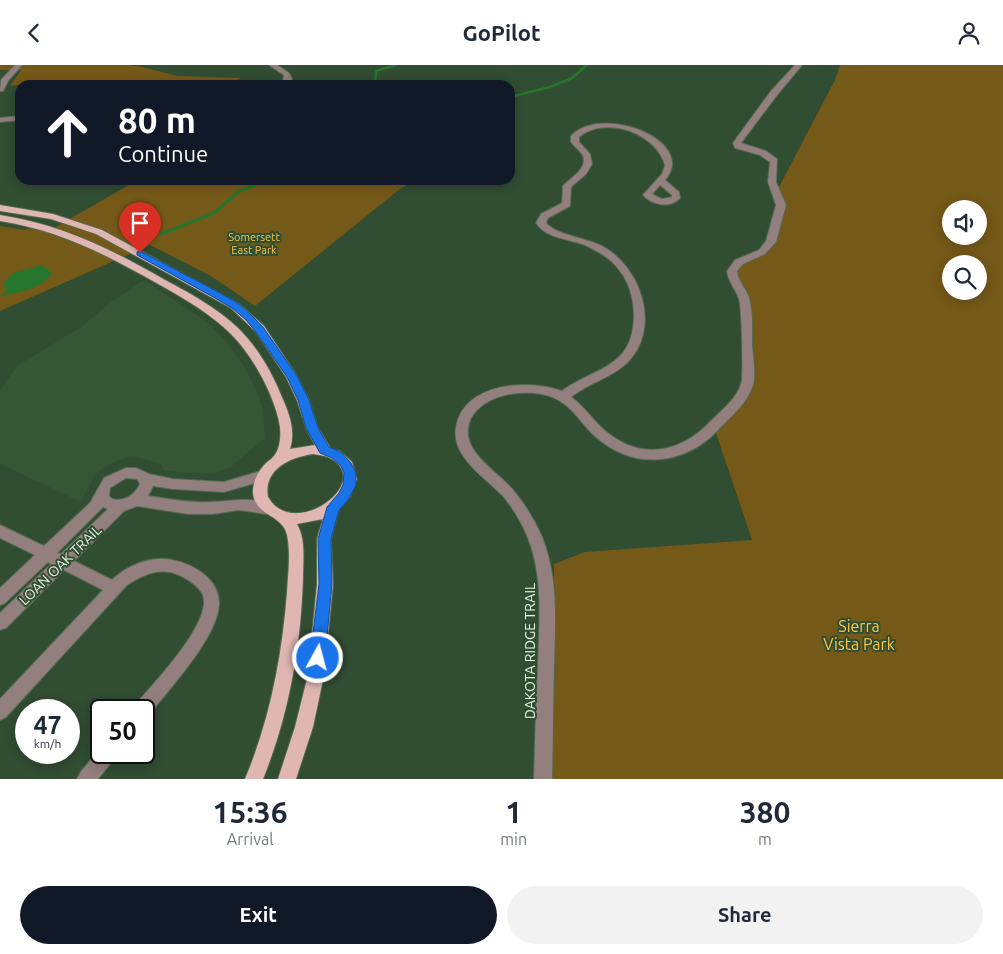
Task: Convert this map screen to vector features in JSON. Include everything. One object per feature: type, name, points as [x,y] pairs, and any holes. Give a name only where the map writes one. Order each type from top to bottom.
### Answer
[{"type":"main road","points":[[0,208],[54,217],[99,232],[235,306],[260,329],[292,376],[303,400],[312,428],[324,450]]},
{"type":"main road","points":[[0,218],[44,225],[88,241],[206,308],[228,325],[265,371],[281,410],[287,431],[287,444],[279,460],[264,475],[260,492],[262,501],[267,508],[285,517],[297,519],[310,518],[333,507],[344,497],[350,485],[350,473],[346,463],[337,455],[324,450],[301,450],[279,460]]},
{"type":"main road","points":[[287,779],[304,727],[316,675],[325,584],[324,539],[333,507]]},
{"type":"main road","points":[[254,779],[276,716],[294,612],[296,548],[293,529],[285,517]]},
{"type":"street","points":[[0,89],[5,80],[19,65]]},
{"type":"street","points":[[272,65],[287,75],[286,80]]},
{"type":"street","name":"DAKOTA RIDGE TRAIL","points":[[543,779],[548,607],[543,563],[536,539],[520,511],[507,493],[471,456],[465,447],[462,433],[464,419],[470,409],[490,395],[516,390],[539,390],[563,397],[574,404],[599,433],[611,442],[634,451],[659,455],[679,451],[696,443],[740,399],[748,380],[745,301],[733,281],[732,271],[739,262],[762,252],[769,246],[781,205],[772,182],[774,161],[768,155],[738,146],[737,143],[774,93],[799,65]]},
{"type":"street","points":[[0,121],[15,119]]},
{"type":"street","points":[[563,397],[576,386],[613,369],[625,359],[638,338],[639,327],[632,281],[617,261],[598,248],[553,233],[542,226],[544,216],[567,204],[567,186],[583,173],[587,165],[586,155],[575,142],[576,136],[582,130],[602,125],[618,126],[646,136],[660,145],[668,160],[669,169],[661,181]]},
{"type":"street","points":[[264,475],[224,487],[173,484],[146,479],[138,473],[126,473],[118,475],[106,483],[102,489],[102,498],[108,505],[120,506],[136,500],[188,508],[213,508],[239,504],[267,508]]},
{"type":"street","points":[[136,500],[146,487],[146,479]]},
{"type":"street","name":"LOAN OAK TRAIL","points":[[0,598],[95,507],[102,498]]},
{"type":"street","name":"LOAN OAK TRAIL","points":[[0,623],[120,506]]},
{"type":"street","points":[[0,531],[114,588]]},
{"type":"street","points":[[0,711],[114,588],[134,572],[162,564],[193,574],[205,585],[212,597],[210,617],[203,633],[151,699]]},
{"type":"street","points":[[86,779],[99,764]]},
{"type":"shaded area","points":[[42,265],[52,273],[42,284],[28,290],[0,297],[7,290],[3,284],[13,273]]},
{"type":"shaded area","points":[[144,280],[207,322],[226,341],[242,363],[256,389],[263,410],[265,438],[231,467],[213,474],[164,471],[161,464],[132,456],[116,461],[96,473],[81,502],[0,464],[0,390],[17,366],[84,325],[107,305]]},
{"type":"green space","points":[[0,65],[127,65],[177,76],[241,78],[237,80],[15,80],[15,85],[10,86],[21,70],[0,70]]},
{"type":"green space","name":"Sierra Vista Park","points":[[840,65],[1003,65],[1003,779],[551,779],[554,564],[585,552],[752,540],[716,433],[751,389],[736,270],[746,261],[768,253],[776,241],[778,189],[835,80]]},
{"type":"green space","name":"Somersett East Park","points":[[129,185],[407,185],[401,188],[255,306],[211,276],[150,245],[0,311],[0,226],[25,230],[29,228],[47,232]]},
{"type":"waterway","points":[[375,80],[376,71],[396,65]]},
{"type":"waterway","points":[[515,96],[550,87],[572,78],[587,65]]},
{"type":"waterway","points":[[161,234],[214,213],[239,191],[256,185]]},
{"type":"route","points":[[140,253],[235,306],[260,329],[292,376],[303,400],[312,428],[324,450],[337,455],[346,463],[350,473],[350,485],[344,497],[333,507],[324,539],[325,584],[318,658]]}]
